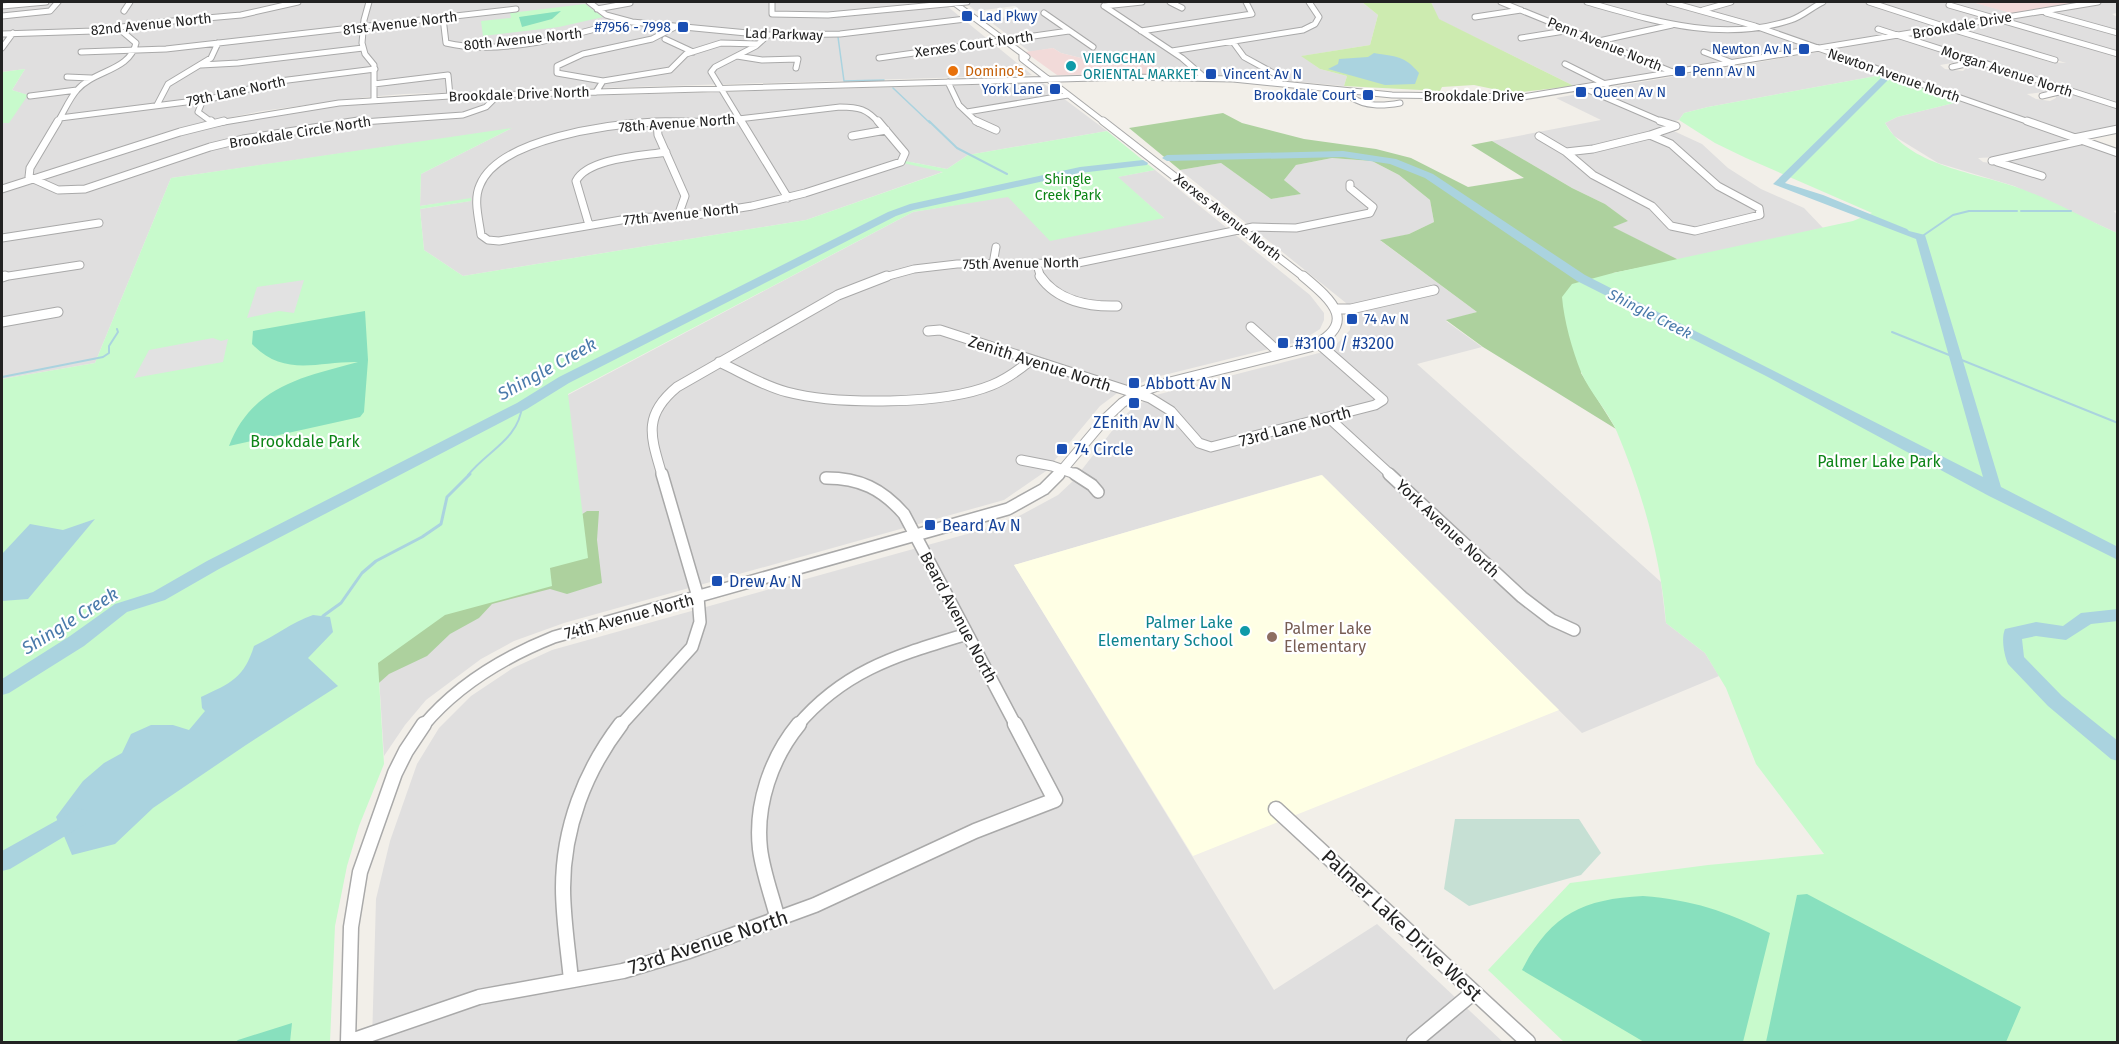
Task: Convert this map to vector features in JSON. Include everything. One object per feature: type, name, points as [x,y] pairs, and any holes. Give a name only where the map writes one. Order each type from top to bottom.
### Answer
[{"type":"street","points":[[2,6],[46,2]]},
{"type":"street","points":[[2,16],[50,12],[58,2]]},
{"type":"street","points":[[124,11],[129,2]]},
{"type":"street","name":"82nd Avenue North","points":[[2,34],[45,31],[85,32],[223,18],[264,12],[298,2]]},
{"type":"street","points":[[369,2],[363,27],[363,48],[375,69],[374,100]]},
{"type":"street","name":"Lad Parkway","points":[[589,2],[597,9],[624,21],[768,35],[858,33],[974,18]]},
{"type":"street","points":[[772,2],[772,14],[828,15],[967,2]]},
{"type":"street","points":[[885,2],[893,8]]},
{"type":"street","name":"Xerxes Avenue North","points":[[954,2],[1096,110],[1115,128],[1326,295],[1338,309]]},
{"type":"street","points":[[1142,2],[1104,6],[1172,51],[1205,78]]},
{"type":"street","points":[[1170,2],[1182,8]]},
{"type":"street","points":[[1141,31],[1252,14],[1246,2]]},
{"type":"street","points":[[1172,51],[1295,32],[1310,27],[1319,17],[1309,2]]},
{"type":"street","name":"Penn Avenue North","points":[[1501,2],[1676,73]]},
{"type":"street","points":[[1587,2],[1672,25],[1715,32],[1760,28],[1798,18],[1823,2]]},
{"type":"street","name":"Newton Avenue North","points":[[1669,2],[1760,28],[2118,153]]},
{"type":"street","points":[[1703,10],[1731,2]]},
{"type":"street","points":[[1869,2],[2055,60]]},
{"type":"street","name":"Brookdale Drive","points":[[1047,79],[1205,78],[1377,94],[1523,98],[2098,2]]},
{"type":"street","points":[[597,9],[630,3]]},
{"type":"street","points":[[1949,5],[2118,54]]},
{"type":"street","points":[[827,7],[828,15]]},
{"type":"street","points":[[1602,11],[1612,8]]},
{"type":"street","name":"81st Avenue North","points":[[81,52],[135,51],[218,43],[516,9]]},
{"type":"street","points":[[1475,17],[1522,10]]},
{"type":"street","points":[[2041,11],[2118,33]]},
{"type":"street","name":"Xerxes Court North","points":[[1044,13],[1093,47]]},
{"type":"street","name":"80th Avenue North","points":[[443,18],[445,40],[455,46],[484,46],[574,35],[624,21]]},
{"type":"street","points":[[1597,41],[1645,33],[1672,25]]},
{"type":"street","points":[[33,180],[29,177],[30,168],[77,90],[93,78],[116,67],[135,51],[136,43],[133,39],[117,27]]},
{"type":"street","points":[[675,27],[642,42],[583,54],[557,66],[556,70],[564,74],[603,81],[670,70],[686,54],[726,42],[758,44]]},
{"type":"street","points":[[283,36],[285,28]]},
{"type":"street","name":"Brookdale Drive","points":[[1878,29],[1897,36]]},
{"type":"street","points":[[1521,38],[1571,30]]},
{"type":"street","name":"Xerxes Court North","points":[[879,58],[1070,31]]},
{"type":"street","points":[[2,48],[13,33]]},
{"type":"street","points":[[768,35],[758,44],[712,69],[712,74],[788,198]]},
{"type":"street","name":"Morgan Avenue North","points":[[1897,36],[2118,106]]},
{"type":"street","points":[[665,39],[693,51]]},
{"type":"street","points":[[1233,42],[1250,62],[1277,75],[1280,80],[1278,83]]},
{"type":"street","points":[[157,105],[168,84],[213,56],[218,43]]},
{"type":"street","points":[[201,65],[228,64],[363,48]]},
{"type":"street","points":[[1704,52],[1734,63]]},
{"type":"street","name":"Xerxes Avenue North","points":[[1022,55],[1022,59],[1047,79],[1107,125],[1115,128]]},
{"type":"street","points":[[737,56],[762,60],[798,59],[796,68]]},
{"type":"street","points":[[1952,67],[1978,62]]},
{"type":"street","points":[[1565,64],[1607,85]]},
{"type":"street","name":"79th Lane North","points":[[60,118],[202,100],[280,81],[375,69]]},
{"type":"street","points":[[374,84],[448,75],[450,96]]},
{"type":"street","points":[[67,76],[93,78]]},
{"type":"street","name":"Brookdale Drive North","points":[[2,189],[213,123],[319,106],[374,100],[1047,79]]},
{"type":"street","points":[[596,92],[603,81]]},
{"type":"street","points":[[948,82],[951,96],[984,127],[996,130]]},
{"type":"street","points":[[1566,152],[1593,149],[1676,126],[1655,120],[1586,88]]},
{"type":"street","points":[[30,96],[77,90]]},
{"type":"street","points":[[2042,96],[2067,90]]},
{"type":"street","points":[[1374,105],[1377,94]]},
{"type":"street","name":"Brookdale Circle North","points":[[33,180],[58,190],[85,189],[237,140],[341,123],[463,115],[486,107],[498,95]]},
{"type":"street","points":[[967,112],[1068,95]]},
{"type":"street","points":[[854,97],[853,106],[867,109],[886,130]]},
{"type":"street","points":[[1351,97],[1357,101],[1374,105],[1400,103]]},
{"type":"street","points":[[202,100],[198,112],[213,123]]},
{"type":"street","name":"78th Avenue North","points":[[488,240],[481,235],[477,197],[480,183],[499,163],[538,144],[582,132],[657,122],[706,123],[812,108],[853,106]]},
{"type":"street","points":[[657,122],[656,130],[685,196],[678,216]]},
{"type":"street","points":[[2073,138],[2118,129]]},
{"type":"street","points":[[852,136],[886,130]]},
{"type":"street","name":"77th Avenue North","points":[[488,240],[506,240],[633,218],[678,216],[752,206],[788,198],[890,166],[904,159],[904,153],[886,130]]},
{"type":"street","points":[[1539,136],[1566,152],[1599,179],[1652,206],[1671,226],[1695,231],[1760,215],[1759,208],[1718,186],[1671,144],[1650,135]]},
{"type":"street","points":[[2042,176],[1992,161],[2081,141]]},
{"type":"street","points":[[590,225],[576,181],[580,173],[600,163],[666,152]]},
{"type":"street","name":"75th Avenue North","points":[[572,980],[564,910],[563,876],[567,843],[575,810],[603,750],[622,723],[692,647],[701,621],[698,597],[650,427],[652,417],[666,396],[690,378],[838,295],[874,280],[936,266],[1078,263],[1243,229],[1262,226],[1296,228],[1365,214],[1373,210],[1371,204],[1350,188],[1350,184]]},
{"type":"street","points":[[2,238],[99,223]]},
{"type":"street","points":[[993,264],[996,247]]},
{"type":"street","points":[[1147,249],[1156,258]]},
{"type":"street","points":[[2,278],[80,265]]},
{"type":"street","points":[[1037,265],[1037,276],[1041,282],[1056,293],[1103,308],[1117,306]]},
{"type":"street","points":[[1338,309],[1351,309],[1434,290]]},
{"type":"street","name":"74th Avenue North","points":[[348,1042],[351,928],[359,872],[400,764],[422,728],[452,696],[488,669],[527,647],[576,630],[917,537],[980,519],[1020,504],[1044,489],[1063,470],[1106,418],[1136,394],[1166,383],[1318,343],[1336,329],[1339,318],[1338,309]]},
{"type":"street","points":[[2,322],[58,312]]},
{"type":"street","points":[[1251,327],[1281,354]]},
{"type":"street","name":"Zenith Avenue North","points":[[928,331],[940,330],[1150,398],[1165,407],[1199,442],[1206,446]]},
{"type":"street","name":"73rd Lane North","points":[[1206,446],[1220,446],[1329,418],[1375,405],[1383,400],[1318,343]]},
{"type":"street","points":[[720,362],[770,386],[794,393],[821,397],[902,400],[946,396],[985,388],[1014,374],[1031,360]]},
{"type":"street","name":"York Avenue North","points":[[1329,418],[1522,597],[1552,620],[1574,630]]},
{"type":"street","points":[[1021,460],[1063,470],[1089,481],[1098,492]]},
{"type":"street","name":"Beard Avenue North","points":[[826,478],[848,477],[881,491],[904,514],[1055,800]]},
{"type":"street","points":[[778,920],[759,837],[760,809],[765,782],[791,733],[831,692],[855,675],[899,655],[967,634]]},
{"type":"street","name":"73rd Avenue North","points":[[348,1042],[479,997],[623,971],[778,920],[975,831],[1055,800]]},
{"type":"street","name":"Palmer Lake Drive West","points":[[1276,809],[1528,1042]]},
{"type":"street","points":[[1414,1042],[1474,992]]},
{"type":"shaded area","points":[[58,2],[942,2],[1032,75],[367,97],[262,111],[192,125],[2,185],[2,123],[9,122],[27,95],[12,90],[25,69],[2,72],[2,7]]},
{"type":"shaded area","points":[[964,2],[1362,2],[1378,15],[1370,45],[1302,56],[1320,69],[1347,76],[1344,86],[1247,77],[1165,73],[1137,54],[1089,60],[1061,53],[1053,48],[1030,52],[988,20],[1026,14],[1015,6],[976,11]]},
{"type":"shaded area","points":[[1431,2],[1972,2],[2013,13],[1574,86],[1438,19]]},
{"type":"shaded area","points":[[1972,2],[2085,2],[2014,14]]},
{"type":"shaded area","points":[[2108,2],[2117,3],[2117,13],[2112,14],[2117,17],[2117,32],[2048,12]]},
{"type":"shaded area","points":[[2043,13],[2117,34],[2117,54],[2003,20]]},
{"type":"shaded area","points":[[1996,21],[2117,56],[2117,105],[1905,36],[1950,30],[2049,62],[2066,63],[1954,28]]},
{"type":"shaded area","points":[[1897,38],[1970,60],[1940,65],[1945,69],[1963,71],[1969,65],[1980,64],[2059,90],[2027,94],[2036,99],[2050,101],[2056,98],[2056,95],[2069,93],[2117,108],[2117,127],[2074,136],[1828,50]]},
{"type":"shaded area","points":[[1053,48],[1061,53],[1089,60],[1137,54],[1168,74],[1057,75],[1025,52]]},
{"type":"shaded area","points":[[1818,52],[1887,74],[1708,107],[1684,113],[1679,120],[1675,121],[1662,121],[1594,90]]},
{"type":"shaded area","points":[[1043,83],[1107,131],[968,155],[947,169],[905,161],[945,171],[806,220],[463,276],[424,250],[420,209],[471,199],[420,206],[421,174],[510,129],[171,178],[95,363],[2,379],[2,193],[188,133],[230,122],[331,107],[396,101]]},
{"type":"shaded area","points":[[1589,92],[1702,144],[1728,168],[1761,189],[1804,208],[1823,228],[1679,260],[1612,227],[1627,221],[1605,204],[1572,188],[1492,141],[1601,120],[1556,98]]},
{"type":"shaded area","points":[[1962,101],[2072,140],[1998,157],[1978,158],[1983,162],[2005,165],[2044,176],[2007,161],[2079,143],[2117,155],[2117,210],[2114,211],[2117,215],[2117,233],[2014,186],[1938,163],[1894,136],[1885,123],[1897,117]]},
{"type":"shaded area","points":[[1332,158],[1372,161],[1399,175],[1430,200],[1434,222],[1409,234],[1381,241],[1477,312],[1446,321],[1482,347],[1417,364],[1661,582],[1666,623],[1705,653],[1719,676],[1582,733],[1321,475],[1014,565],[1274,990],[1377,924],[1503,1042],[372,1042],[376,899],[390,841],[417,764],[439,728],[471,696],[513,668],[552,650],[985,529],[1021,515],[1058,495],[1073,481],[1122,418],[1134,407],[1156,395],[1319,353],[1335,346],[1350,330],[1351,313],[1346,303],[1180,170],[1221,163],[1271,199],[1300,194],[1284,180],[1296,165]]},
{"type":"shaded area","points":[[1155,170],[1310,295],[1324,313],[1320,329],[1301,341],[1152,378],[1116,394],[1100,406],[1046,471],[1004,500],[564,623],[514,641],[481,659],[426,700],[405,725],[384,756],[378,662],[568,395],[913,212],[1008,196],[1164,218],[1117,177]]},
{"type":"shaded area","points":[[304,280],[294,313],[279,311],[247,318],[257,287]]},
{"type":"shaded area","points":[[213,338],[221,341],[228,339],[223,362],[134,378],[149,350]]},
{"type":"shaded area","name":"Palmer Lake Elementary","points":[[1322,475],[1559,710],[1193,856],[1014,565]]},
{"type":"shaded area","points":[[1455,819],[1579,819],[1601,853],[1581,875],[1469,906],[1444,889]]},
{"type":"green space","points":[[1362,2],[1431,2],[1439,19],[1574,86],[1512,93],[1474,85],[1442,87],[1440,91],[1344,86],[1347,76],[1320,69],[1301,56],[1370,45],[1378,15]]},
{"type":"green space","points":[[585,4],[603,17],[559,27],[483,36],[481,21],[511,18],[510,13]]},
{"type":"green space","points":[[561,11],[552,19],[522,27],[519,17]]},
{"type":"green space","points":[[25,69],[12,90],[28,95],[9,123],[2,123],[2,72]]},
{"type":"green space","name":"Palmer Lake Park","points":[[1887,74],[1962,101],[1897,117],[1885,123],[1895,137],[1909,149],[1942,165],[2026,191],[2117,233],[2117,1042],[1564,1042],[1488,970],[1570,883],[1708,865],[1824,854],[1756,764],[1726,688],[1705,653],[1666,623],[1660,574],[1642,501],[1617,432],[1581,372],[1569,335],[1562,297],[1572,284],[1853,221],[1872,213],[1746,158],[1715,143],[1679,120],[1684,113],[1708,107]]},
{"type":"green space","points":[[1223,113],[1242,123],[1304,139],[1376,149],[1411,158],[1468,187],[1524,178],[1471,145],[1492,141],[1572,188],[1605,204],[1628,221],[1613,227],[1679,260],[1613,273],[1581,373],[1616,429],[1483,347],[1446,320],[1477,312],[1380,240],[1409,234],[1434,222],[1430,200],[1399,175],[1372,161],[1332,158],[1296,165],[1284,180],[1301,194],[1271,199],[1221,163],[1180,170],[1129,128]]},
{"type":"green space","name":"Brookdale Park","points":[[512,128],[421,174],[420,206],[471,198],[471,201],[420,209],[424,250],[463,276],[806,220],[943,172],[903,163],[905,161],[947,169],[968,155],[1107,131],[1155,170],[1118,177],[1164,218],[1050,241],[1008,197],[913,212],[568,394],[588,558],[550,568],[552,586],[445,615],[378,663],[384,764],[359,826],[347,866],[335,926],[330,1042],[2,1042],[2,379],[95,363],[171,178]]},
{"type":"green space","points":[[365,311],[368,360],[364,412],[360,417],[229,446],[239,426],[265,397],[299,379],[358,362],[302,365],[277,361],[252,344],[253,331]]},
{"type":"green space","points":[[587,511],[599,511],[597,540],[602,583],[567,594],[550,589],[492,604],[479,618],[450,634],[427,656],[389,674],[371,690],[349,664]]},
{"type":"green space","points":[[1807,894],[2021,1007],[2006,1042],[1766,1042],[1797,895]]},
{"type":"green space","points":[[1643,896],[1678,900],[1708,908],[1738,918],[1770,933],[1743,1042],[1644,1042],[1522,970],[1544,936],[1570,913],[1602,901]]},
{"type":"green space","points":[[292,1023],[290,1042],[235,1042],[238,1040]]},
{"type":"water","points":[[1374,53],[1399,58],[1409,63],[1419,73],[1415,84],[1385,85],[1328,69],[1338,64],[1339,59],[1368,57]]},
{"type":"water","points":[[95,519],[28,599],[2,601],[2,554],[30,524],[63,530]]},
{"type":"water","points":[[313,615],[330,617],[333,632],[308,658],[338,686],[153,808],[115,844],[72,855],[56,817],[83,781],[104,763],[122,753],[131,734],[151,725],[173,725],[189,730],[205,711],[202,708],[201,697],[221,688],[241,673],[254,646]]},
{"type":"waterway","points":[[838,37],[844,81],[884,80]]},
{"type":"waterway","points":[[1837,125],[1886,78]]},
{"type":"waterway","points":[[893,88],[930,123]]},
{"type":"waterway","points":[[929,121],[957,148],[1007,174]]},
{"type":"waterway","points":[[1836,126],[1778,184],[1819,197],[1903,231]]},
{"type":"waterway","name":"Shingle Creek","points":[[1167,158],[1343,154],[1392,161],[1429,176],[1581,278],[1771,373],[1994,489]]},
{"type":"waterway","name":"Shingle Creek","points":[[2,688],[77,641],[121,608],[159,596],[213,565],[522,406],[564,380],[892,214],[910,207],[1080,170],[1143,163]]},
{"type":"waterway","points":[[1921,237],[1953,215],[1969,211],[2017,211]]},
{"type":"waterway","points":[[2021,211],[2071,211]]},
{"type":"waterway","points":[[1912,234],[1921,237],[1994,489]]},
{"type":"waterway","points":[[2,377],[103,357],[109,353],[109,346],[118,332],[117,329]]},
{"type":"waterway","points":[[1892,332],[2118,423]]},
{"type":"waterway","points":[[468,475],[509,436],[520,417],[522,406]]},
{"type":"waterway","points":[[323,616],[341,603],[362,573],[376,561],[422,537],[441,524],[447,497],[470,474]]},
{"type":"waterway","name":"Shingle Creek","points":[[1994,489],[2118,554]]},
{"type":"waterway","name":"Shingle Creek","points":[[2118,615],[2087,618],[2066,633],[2036,629],[2012,634],[2015,659],[2055,701],[2118,753]]},
{"type":"waterway","points":[[2,862],[79,817]]},
{"type":"place","name":"Lad Pkwy","points":[[967,16]]},
{"type":"place","name":"#7956 - 7998","points":[[683,27]]},
{"type":"place","name":"Newton Av N","points":[[1804,49]]},
{"type":"place","name":"VIENGCHAN ORIENTAL MARKET","points":[[1071,66]]},
{"type":"place","name":"Domino's","points":[[953,71]]},
{"type":"place","name":"Penn Av N","points":[[1680,71]]},
{"type":"place","name":"Vincent Av N","points":[[1211,74]]},
{"type":"place","name":"York Lane","points":[[1055,89]]},
{"type":"place","name":"Queen Av N","points":[[1581,92]]},
{"type":"place","name":"Brookdale Court","points":[[1368,95]]},
{"type":"place","name":"74 Av N","points":[[1352,319]]},
{"type":"place","name":"#3100 / #3200","points":[[1283,343]]},
{"type":"place","name":"Abbott Av N","points":[[1134,383]]},
{"type":"place","name":"ZEnith Av N","points":[[1134,403]]},
{"type":"place","name":"74 Circle","points":[[1062,449]]},
{"type":"place","name":"Beard Av N","points":[[930,525]]},
{"type":"place","name":"Drew Av N","points":[[717,581]]},
{"type":"place","name":"Palmer Lake Elementary School","points":[[1245,631]]},
{"type":"place","name":"Palmer Lake Elementary","points":[[1272,637]]},
{"type":"park label","name":"Shingle Creek Park","points":[[1068,188]]}]
